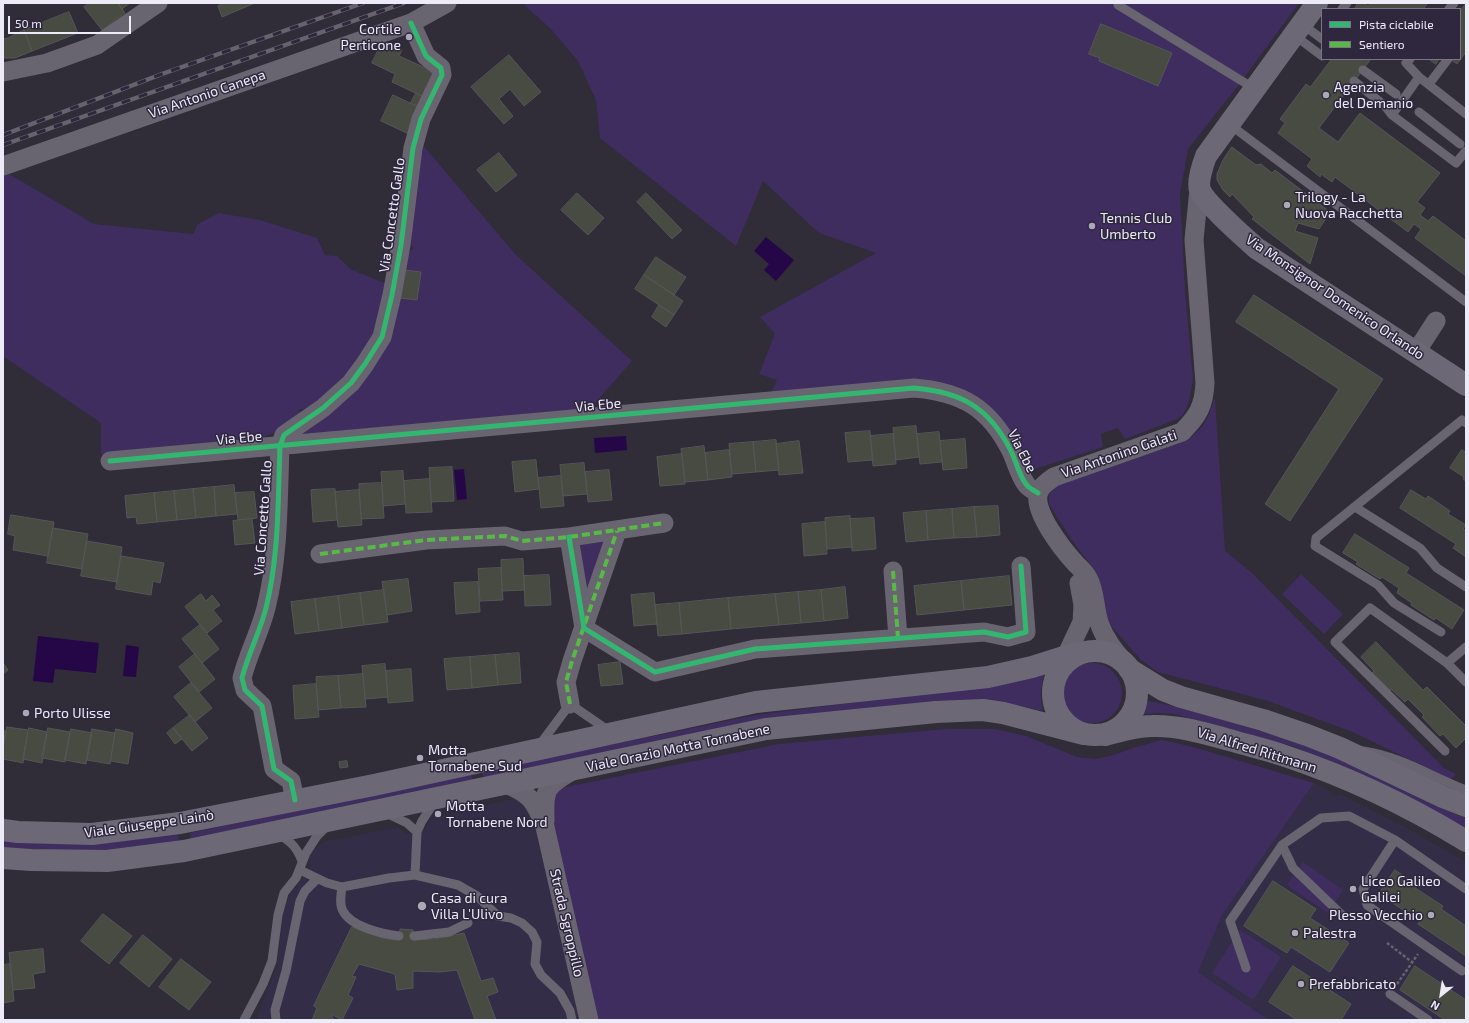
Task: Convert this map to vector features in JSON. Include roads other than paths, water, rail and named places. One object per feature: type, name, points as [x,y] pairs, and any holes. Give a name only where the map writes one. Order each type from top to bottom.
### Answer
[{"type":"main road","points":[[1199,189],[1201,173],[1206,156],[1318,3]]},
{"type":"main road","name":"Via Monsignor Domenico Orlando","points":[[1199,189],[1207,200],[1256,248],[1466,385]]},
{"type":"main road","points":[[1094,651],[1104,652],[1114,656],[1126,665],[1135,679],[1137,691],[1136,703],[1132,714],[1125,723],[1116,730],[1094,735],[1074,730],[1065,723],[1058,714],[1054,704],[1052,692],[1054,681],[1069,660],[1094,651]]},
{"type":"main road","name":"Viale Orazio Motta Tornabene","points":[[295,800],[374,785],[756,702],[988,677],[1069,660]]},
{"type":"main road","name":"Via Alfred Rittmann","points":[[1126,665],[1145,680],[1169,692],[1263,720],[1340,748],[1443,797],[1466,806]]},
{"type":"main road","name":"Viale Orazio Motta Tornabene","points":[[274,833],[766,729],[936,712],[983,710],[1004,713],[1094,735]]},
{"type":"main road","name":"Via Alfred Rittmann","points":[[1094,735],[1138,727],[1175,727],[1284,755],[1360,785],[1413,811],[1466,841]]},
{"type":"main road","name":"Viale Giuseppe Lainò","points":[[3,830],[18,832],[92,834],[180,823],[295,800]]},
{"type":"main road","name":"Viale Giuseppe Lainò","points":[[3,858],[107,862],[184,851],[274,833]]},
{"type":"street","points":[[3,72],[47,63],[97,45],[158,3]]},
{"type":"street","name":"Via Antonio Canepa","points":[[3,166],[411,23],[446,3]]},
{"type":"street","name":"Via Concetto Gallo","points":[[295,800],[290,781],[274,769],[262,706],[245,690],[242,678],[266,608],[273,575],[276,544],[280,446],[284,435],[323,408],[351,383],[382,337],[392,295],[401,245],[413,148],[422,119],[442,75],[441,68],[426,56],[411,23]]},
{"type":"street","name":"Via Antonino Galati","points":[[1038,493],[1045,484],[1054,477],[1182,432],[1200,411],[1204,396],[1204,383],[1194,240],[1199,189]]},
{"type":"street","points":[[1416,352],[1436,321]]},
{"type":"street","name":"Via Ebe","points":[[110,461],[914,388],[933,389],[946,392],[979,409],[1001,433],[1026,485],[1038,493]]},
{"type":"street","points":[[1038,493],[1038,502],[1043,518],[1056,539],[1087,576],[1093,588],[1100,625],[1111,647],[1126,665]]},
{"type":"street","points":[[320,554],[426,540],[505,536],[522,541],[568,537],[664,523]]},
{"type":"street","points":[[570,704],[566,682],[617,531]]},
{"type":"street","points":[[568,537],[584,628],[655,672],[755,649],[984,632],[1008,637],[1026,632],[1021,566]]},
{"type":"street","points":[[1069,660],[1082,622],[1083,605],[1076,564]]},
{"type":"street","points":[[893,571],[898,638]]},
{"type":"street","points":[[545,827],[545,802],[549,786],[555,780],[574,770]]},
{"type":"street","points":[[505,784],[521,790],[532,799],[538,808],[545,827]]},
{"type":"street","name":"Strada Sgroppillo","points":[[545,827],[589,1020]]},
{"type":"lane","points":[[1118,5],[1255,89]]},
{"type":"lane","points":[[1298,30],[1321,37]]},
{"type":"lane","points":[[1298,30],[1321,54]]},
{"type":"lane","points":[[1409,60],[1406,63],[1419,77],[1466,114]]},
{"type":"lane","points":[[1429,84],[1447,60]]},
{"type":"lane","points":[[1363,70],[1396,94]]},
{"type":"lane","points":[[1392,115],[1419,77]]},
{"type":"lane","points":[[1354,81],[1385,106],[1392,115],[1456,163],[1463,147],[1419,112]]},
{"type":"lane","points":[[1229,124],[1466,302]]},
{"type":"lane","points":[[1441,632],[1394,603],[1378,584],[1315,546],[1316,538],[1462,420],[1466,423]]},
{"type":"lane","points":[[1355,507],[1420,548],[1437,568],[1466,587]]},
{"type":"lane","points":[[1445,751],[1335,642],[1370,608],[1447,663],[1466,682]]},
{"type":"lane","points":[[1447,663],[1466,647]]},
{"type":"lane","points":[[536,749],[570,704],[612,733]]},
{"type":"lane","points":[[1340,748],[1381,753],[1466,790]]},
{"type":"lane","points":[[416,875],[417,832],[436,799]]},
{"type":"lane","points":[[381,811],[402,820],[417,832]]},
{"type":"lane","points":[[1246,968],[1230,921],[1282,845],[1321,818],[1349,816],[1394,840],[1466,889]]},
{"type":"lane","points":[[244,1020],[263,984],[272,961],[278,915],[284,893],[318,836],[332,821]]},
{"type":"lane","points":[[274,833],[291,842],[296,848],[301,865],[317,879],[327,884],[342,887],[389,878],[416,875],[458,885],[477,896],[498,916],[511,918],[522,923],[532,932],[537,942],[535,964],[542,975],[560,993],[570,1011],[572,1020]]},
{"type":"lane","points":[[1394,840],[1363,889],[1367,905],[1462,971]]},
{"type":"lane","points":[[1282,845],[1293,868],[1342,916]]},
{"type":"lane","points":[[276,1020],[275,1010],[286,971],[300,901],[306,891],[317,879]]},
{"type":"lane","points":[[342,887],[340,900],[343,911],[350,920],[385,934],[399,936]]},
{"type":"lane","points":[[414,936],[449,932],[468,923]]},
{"type":"lane","points":[[1390,994],[1428,1020]]},
{"type":"railway","points":[[3,135],[162,74],[363,3]]},
{"type":"railway","points":[[3,145],[404,3]]},
{"type":"place","name":"Cortile Perticone","points":[[409,37]]},
{"type":"place","name":"Agenzia del Demanio","points":[[1326,95]]},
{"type":"place","name":"Trilogy - La Nuova Racchetta","points":[[1287,205]]},
{"type":"place","name":"Tennis Club Umberto","points":[[1092,226]]},
{"type":"place","name":"Porto Ulisse","points":[[26,713]]},
{"type":"place","name":"Motta Tornabene Sud","points":[[420,758]]},
{"type":"place","name":"Motta Tornabene Nord","points":[[438,814]]},
{"type":"place","name":"Liceo Galileo Galilei","points":[[1353,889]]},
{"type":"place","name":"Casa di cura Villa L'Ulivo","points":[[422,906]]},
{"type":"place","name":"Plesso Vecchio","points":[[1431,915]]},
{"type":"place","name":"Palestra","points":[[1295,933]]},
{"type":"place","name":"Prefabbricato","points":[[1301,984]]}]
